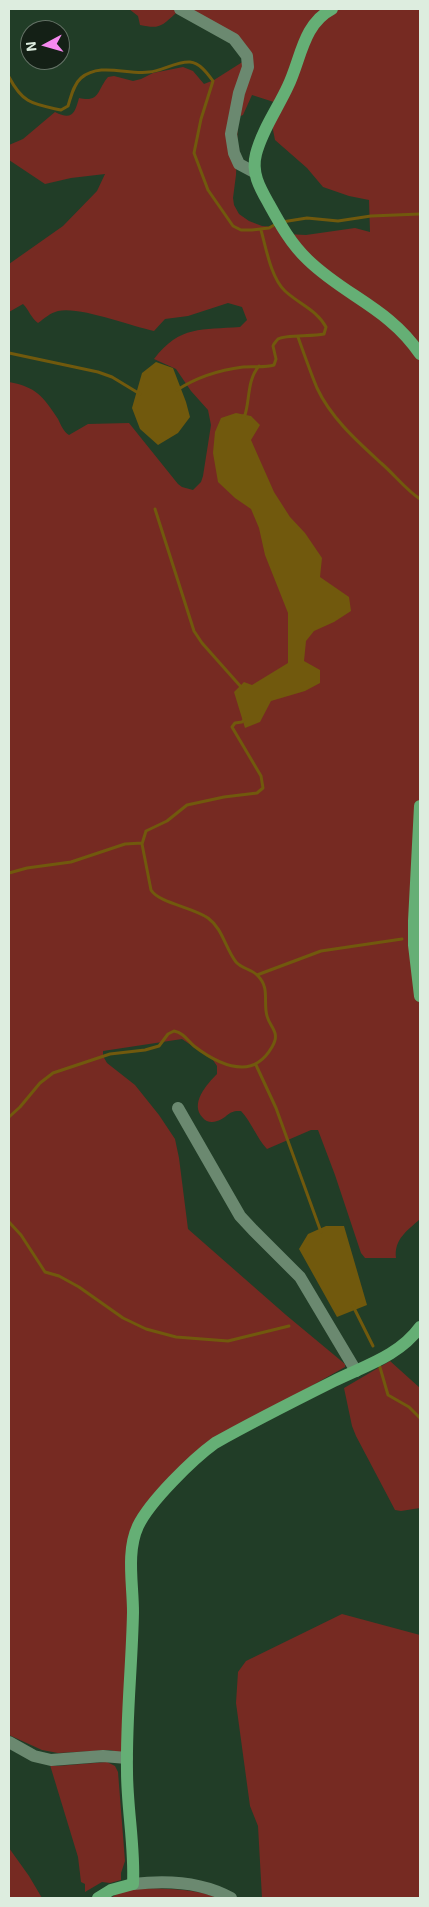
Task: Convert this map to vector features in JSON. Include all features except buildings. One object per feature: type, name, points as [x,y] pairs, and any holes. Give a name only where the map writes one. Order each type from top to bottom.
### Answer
[{"type":"main road","points":[[332,9],[318,18],[309,31],[288,86],[273,112],[256,154],[254,172],[280,223],[294,244],[308,260],[386,316],[410,339],[420,354]]},
{"type":"main road","points":[[420,806],[414,922],[414,945],[420,996]]},
{"type":"main road","points":[[98,1898],[111,1890],[133,1884],[134,1864],[129,1814],[127,1758],[133,1610],[132,1554],[138,1525],[165,1490],[202,1453],[215,1443],[377,1361],[399,1348],[420,1327]]},
{"type":"street","points":[[180,9],[234,39],[247,56],[248,67],[239,93],[231,134],[234,153],[239,164],[254,172]]},
{"type":"street","points":[[178,1108],[240,1216],[300,1276],[356,1371]]},
{"type":"street","points":[[9,1742],[34,1756],[51,1760],[103,1756],[127,1758]]},
{"type":"street","points":[[133,1884],[151,1882],[189,1884],[216,1891],[232,1898]]},
{"type":"shaded area","points":[[129,9],[420,9],[420,1219],[399,1240],[396,1258],[365,1258],[361,1253],[318,1130],[311,1130],[267,1149],[241,1111],[230,1113],[215,1122],[209,1122],[203,1118],[199,1113],[199,1101],[204,1089],[217,1074],[217,1066],[213,1060],[182,1039],[103,1051],[103,1056],[107,1063],[135,1085],[175,1139],[188,1229],[345,1364],[345,1367],[306,1389],[201,1456],[140,1526],[133,1557],[129,1765],[114,1751],[110,1750],[58,1753],[42,1750],[9,1735],[9,382],[26,387],[38,394],[48,404],[69,435],[88,424],[129,423],[178,484],[193,490],[201,482],[203,476],[211,425],[208,410],[191,391],[176,369],[154,359],[173,340],[192,331],[240,327],[247,320],[242,307],[228,303],[188,316],[165,319],[154,331],[79,311],[58,311],[38,323],[23,304],[9,312],[9,264],[63,226],[97,191],[105,174],[71,178],[45,184],[9,160],[9,145],[23,139],[55,112],[65,116],[72,114],[79,98],[91,99],[95,97],[108,77],[114,76],[133,81],[153,73],[183,67],[193,71],[204,84],[214,80],[244,61],[240,47],[176,13],[163,24],[156,27],[140,25],[138,16]],"holes":[[[252,95],[280,104],[272,125],[275,140],[307,168],[323,187],[349,196],[369,200],[370,232],[355,228],[306,235],[286,234],[275,227],[262,226],[249,221],[239,214],[234,205],[233,198],[236,175],[238,117],[243,115]]]},
{"type":"shaded area","points":[[156,362],[173,368],[190,417],[178,433],[158,445],[140,429],[132,408],[142,373]]},
{"type":"shaded area","points":[[236,413],[251,416],[260,425],[251,440],[274,492],[290,517],[305,533],[322,558],[320,577],[349,597],[351,611],[334,622],[314,631],[306,641],[304,661],[320,670],[320,683],[305,691],[271,701],[260,722],[245,728],[234,692],[244,682],[252,685],[288,663],[288,613],[265,555],[259,528],[251,509],[235,498],[218,482],[213,453],[215,432],[221,418]]},
{"type":"shaded area","points":[[326,1226],[344,1226],[367,1305],[337,1317],[299,1249],[308,1234]]},
{"type":"shaded area","points":[[390,1361],[420,1388],[420,1508],[401,1511],[395,1510],[356,1436],[344,1388]]},
{"type":"shaded area","points":[[342,1614],[420,1635],[420,1898],[262,1898],[258,1826],[250,1806],[236,1703],[238,1672],[246,1661]]},
{"type":"shaded area","points":[[107,1762],[115,1766],[118,1772],[125,1861],[121,1880],[110,1883],[102,1882],[85,1892],[85,1884],[81,1882],[78,1857],[50,1765]]},
{"type":"shaded area","points":[[9,1848],[29,1876],[42,1898],[9,1898]]},
{"type":"shaded area","points":[[129,1888],[186,1890],[218,1898],[110,1898]]},
{"type":"waterway","points":[[9,77],[24,98],[36,104],[61,110],[68,106],[78,81],[88,73],[105,70],[149,72],[185,62],[197,64],[213,81],[201,119],[194,153],[208,190],[233,226],[241,230],[252,230],[269,228],[276,224]]},
{"type":"waterway","points":[[282,222],[307,218],[338,221],[371,216],[420,214]]},
{"type":"waterway","points":[[177,390],[193,381],[217,372],[243,367],[274,365],[276,359],[273,346],[282,337],[324,334],[326,327],[318,316],[290,296],[276,279],[261,230]]},
{"type":"waterway","points":[[298,337],[317,388],[337,419],[354,438],[420,499]]},
{"type":"waterway","points":[[9,353],[98,372],[112,377],[140,394]]},
{"type":"waterway","points":[[243,416],[247,409],[252,377],[259,366]]},
{"type":"waterway","points":[[155,509],[194,631],[202,643],[242,688]]},
{"type":"waterway","points":[[9,1117],[40,1083],[53,1073],[110,1054],[145,1050],[159,1046],[168,1034],[174,1031],[183,1035],[194,1046],[211,1057],[236,1067],[247,1067],[256,1064],[263,1059],[272,1047],[275,1034],[267,1016],[265,990],[262,981],[256,974],[236,962],[213,922],[201,914],[168,902],[151,890],[142,844],[146,831],[167,821],[187,805],[224,797],[257,793],[263,788],[261,776],[232,727],[235,723],[242,722],[245,719]]},
{"type":"waterway","points":[[9,873],[27,868],[71,862],[125,844],[142,843]]},
{"type":"waterway","points":[[257,975],[321,951],[402,939]]},
{"type":"waterway","points":[[256,1065],[276,1108],[321,1232]]},
{"type":"waterway","points":[[9,1222],[21,1235],[45,1272],[59,1276],[79,1287],[123,1318],[146,1329],[176,1337],[228,1341],[289,1326]]},
{"type":"waterway","points":[[353,1306],[373,1346]]},
{"type":"waterway","points":[[379,1364],[388,1395],[409,1407],[420,1418]]}]
